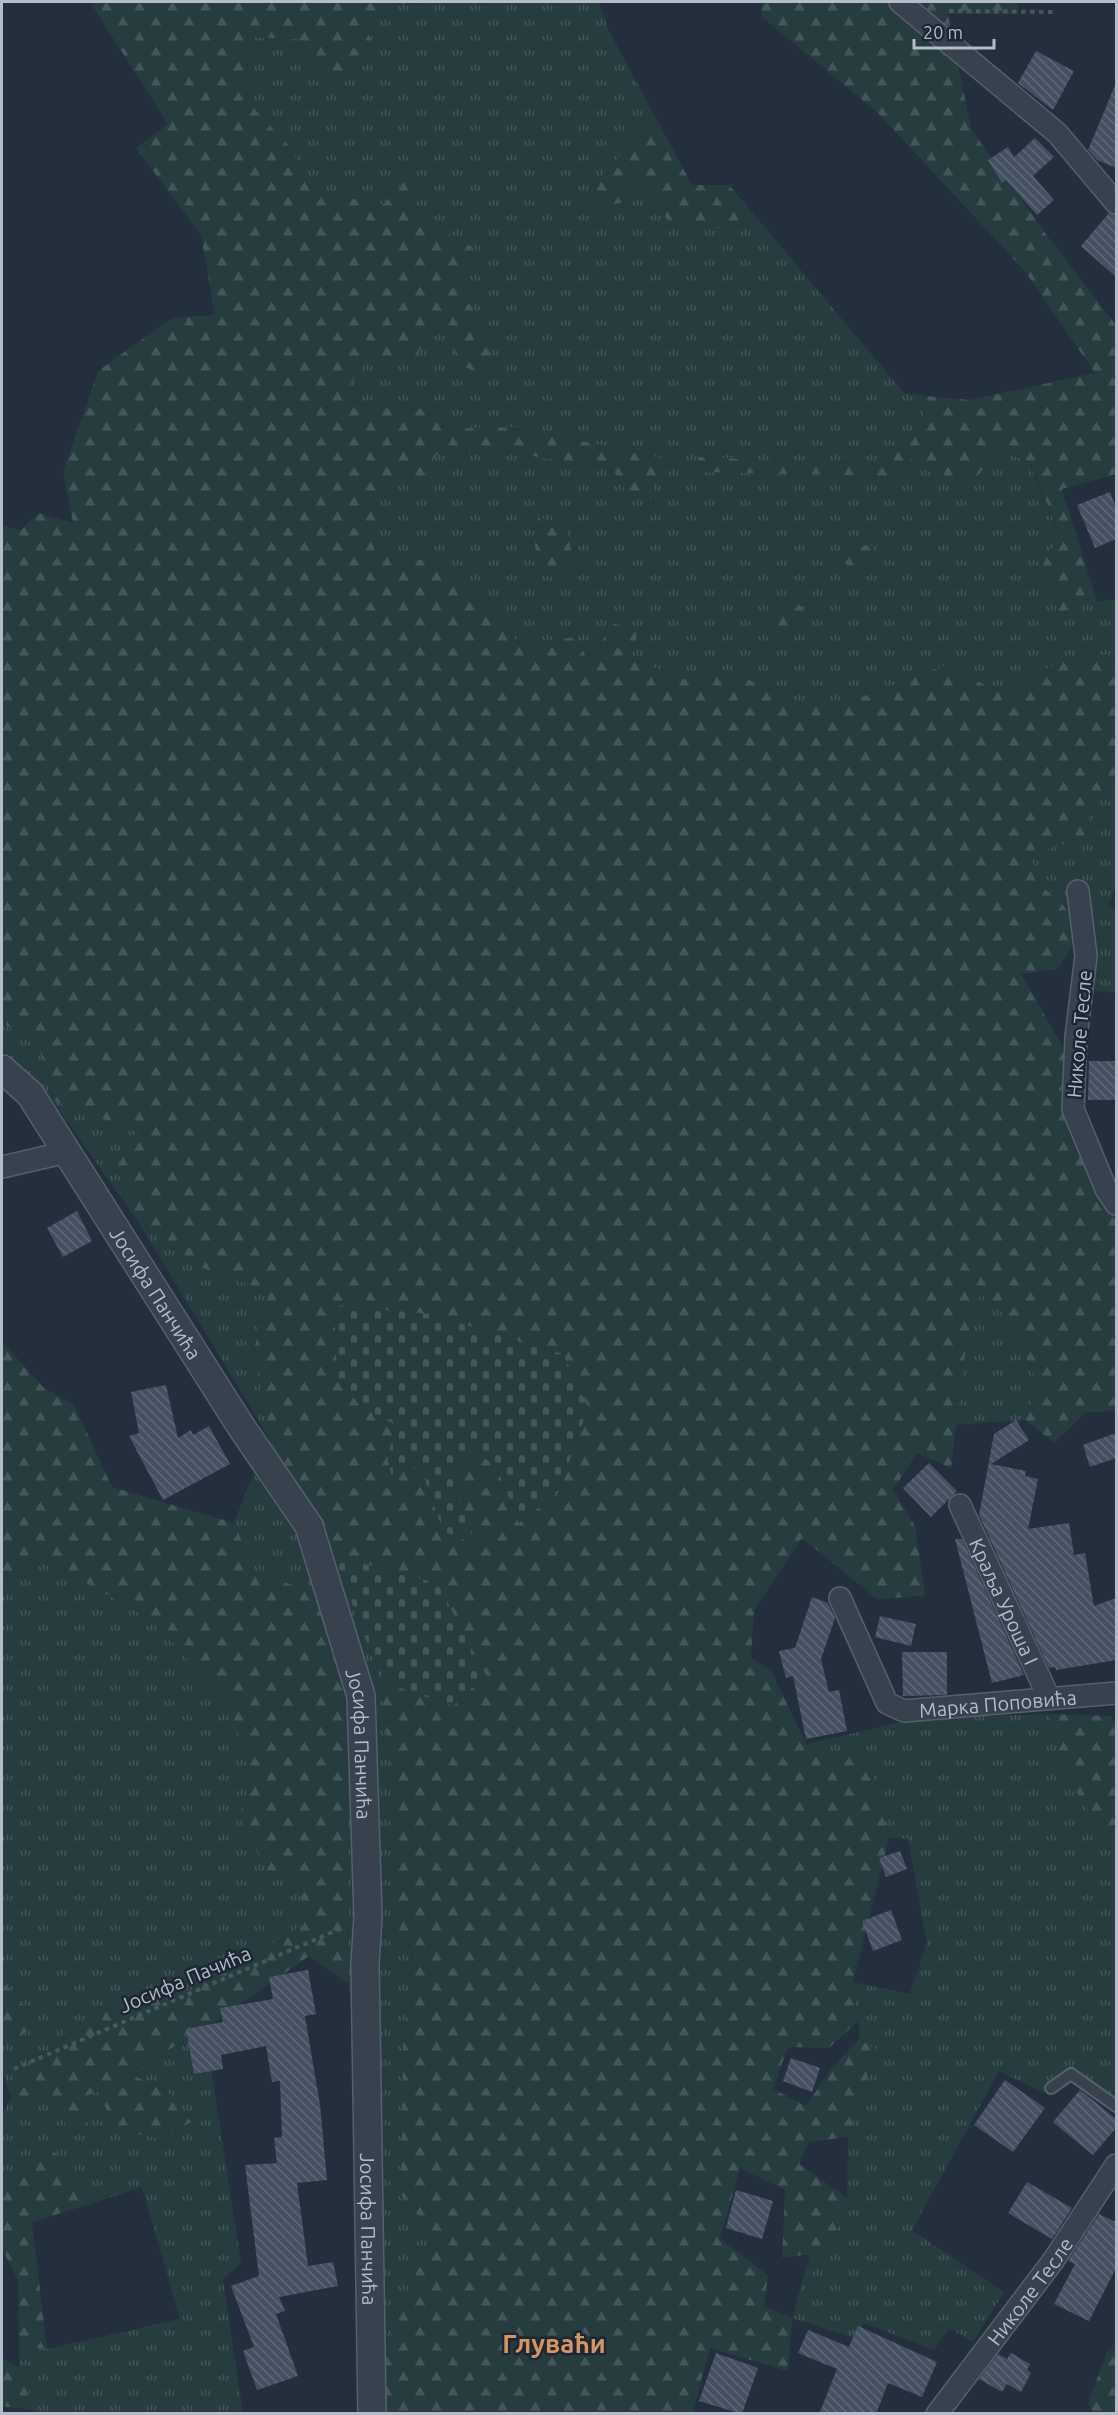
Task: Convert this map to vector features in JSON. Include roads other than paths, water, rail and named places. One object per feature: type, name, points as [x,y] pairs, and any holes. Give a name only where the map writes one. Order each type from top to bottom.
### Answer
[{"type":"street","points":[[906,6],[1057,133],[1116,202]]},
{"type":"street","name":"Николе Тесле","points":[[1078,891],[1086,956],[1076,1037],[1073,1109],[1106,1189],[1116,1204]]},
{"type":"street","name":"Јосифа Панчића","points":[[2,1069],[30,1094],[240,1425],[309,1526],[361,1696],[368,1917],[365,1963],[372,2414]]},
{"type":"street","points":[[2,1167],[67,1152]]},
{"type":"street","name":"Краља Уроша I","points":[[960,1505],[1049,1698]]},
{"type":"street","name":"Марка Поповића","points":[[840,1598],[886,1703],[904,1711],[1116,1693]]},
{"type":"street","name":"Николе Тесле","points":[[937,2414],[1053,2261],[1116,2165]]},
{"type":"lane","points":[[1051,2088],[1071,2074],[1116,2106]]},
{"type":"district","name":"Глуваћи","points":[[554,2343]]}]
